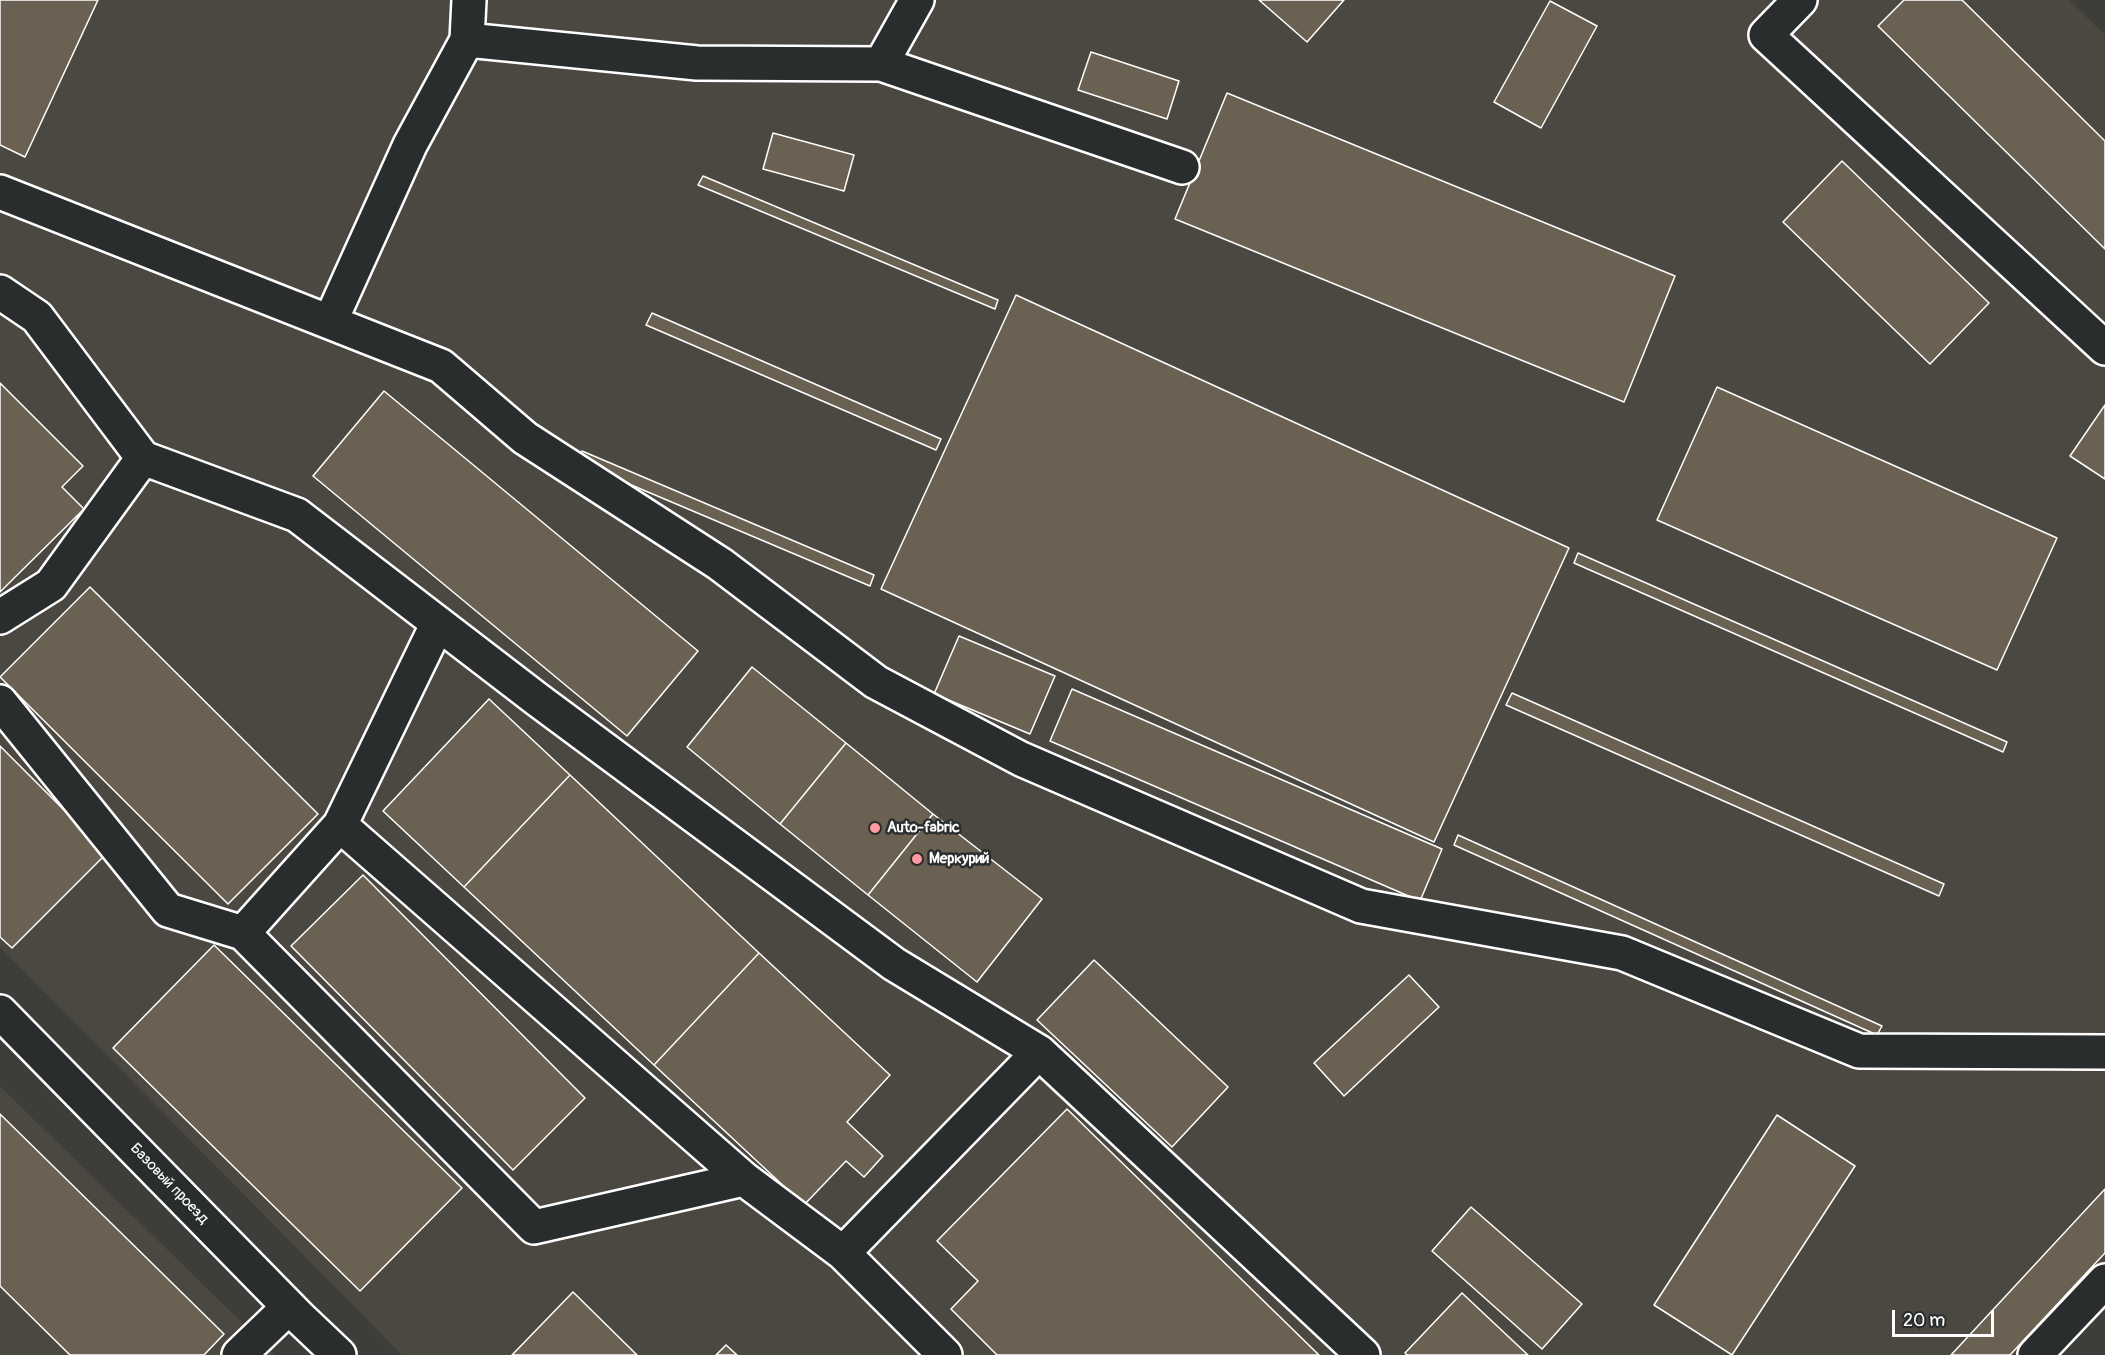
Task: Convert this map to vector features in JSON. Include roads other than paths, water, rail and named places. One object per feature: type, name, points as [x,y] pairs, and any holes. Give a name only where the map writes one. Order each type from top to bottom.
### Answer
[{"type":"lane","points":[[330,322],[410,146],[467,40],[469,0]]},
{"type":"lane","points":[[880,64],[916,0]]},
{"type":"lane","points":[[1800,0],[1766,35],[2105,348]]},
{"type":"lane","points":[[467,40],[697,63],[880,64],[1182,167]]},
{"type":"lane","points":[[0,192],[441,366],[525,438],[720,564],[876,682],[1022,759],[1361,906],[1622,953],[1859,1051],[2105,1052]]},
{"type":"lane","points":[[0,292],[38,317],[143,458],[297,515],[548,707],[894,964],[1039,1052],[1363,1355]]},
{"type":"lane","points":[[0,617],[51,585],[143,458]]},
{"type":"lane","points":[[243,933],[340,825],[438,623]]},
{"type":"lane","points":[[0,702],[168,910],[243,933],[534,1227],[744,1179]]},
{"type":"lane","points":[[340,825],[744,1179],[843,1253],[945,1355]]},
{"type":"lane","name":"Базовый проезд","points":[[0,1012],[289,1307],[339,1355]]},
{"type":"lane","points":[[843,1253],[1039,1052]]},
{"type":"lane","points":[[2035,1355],[2105,1281]]},
{"type":"lane","points":[[240,1355],[289,1307]]},
{"type":"place","name":"Auto-fabric","points":[[875,828]]},
{"type":"place","name":"Меркурий","points":[[917,859]]}]
